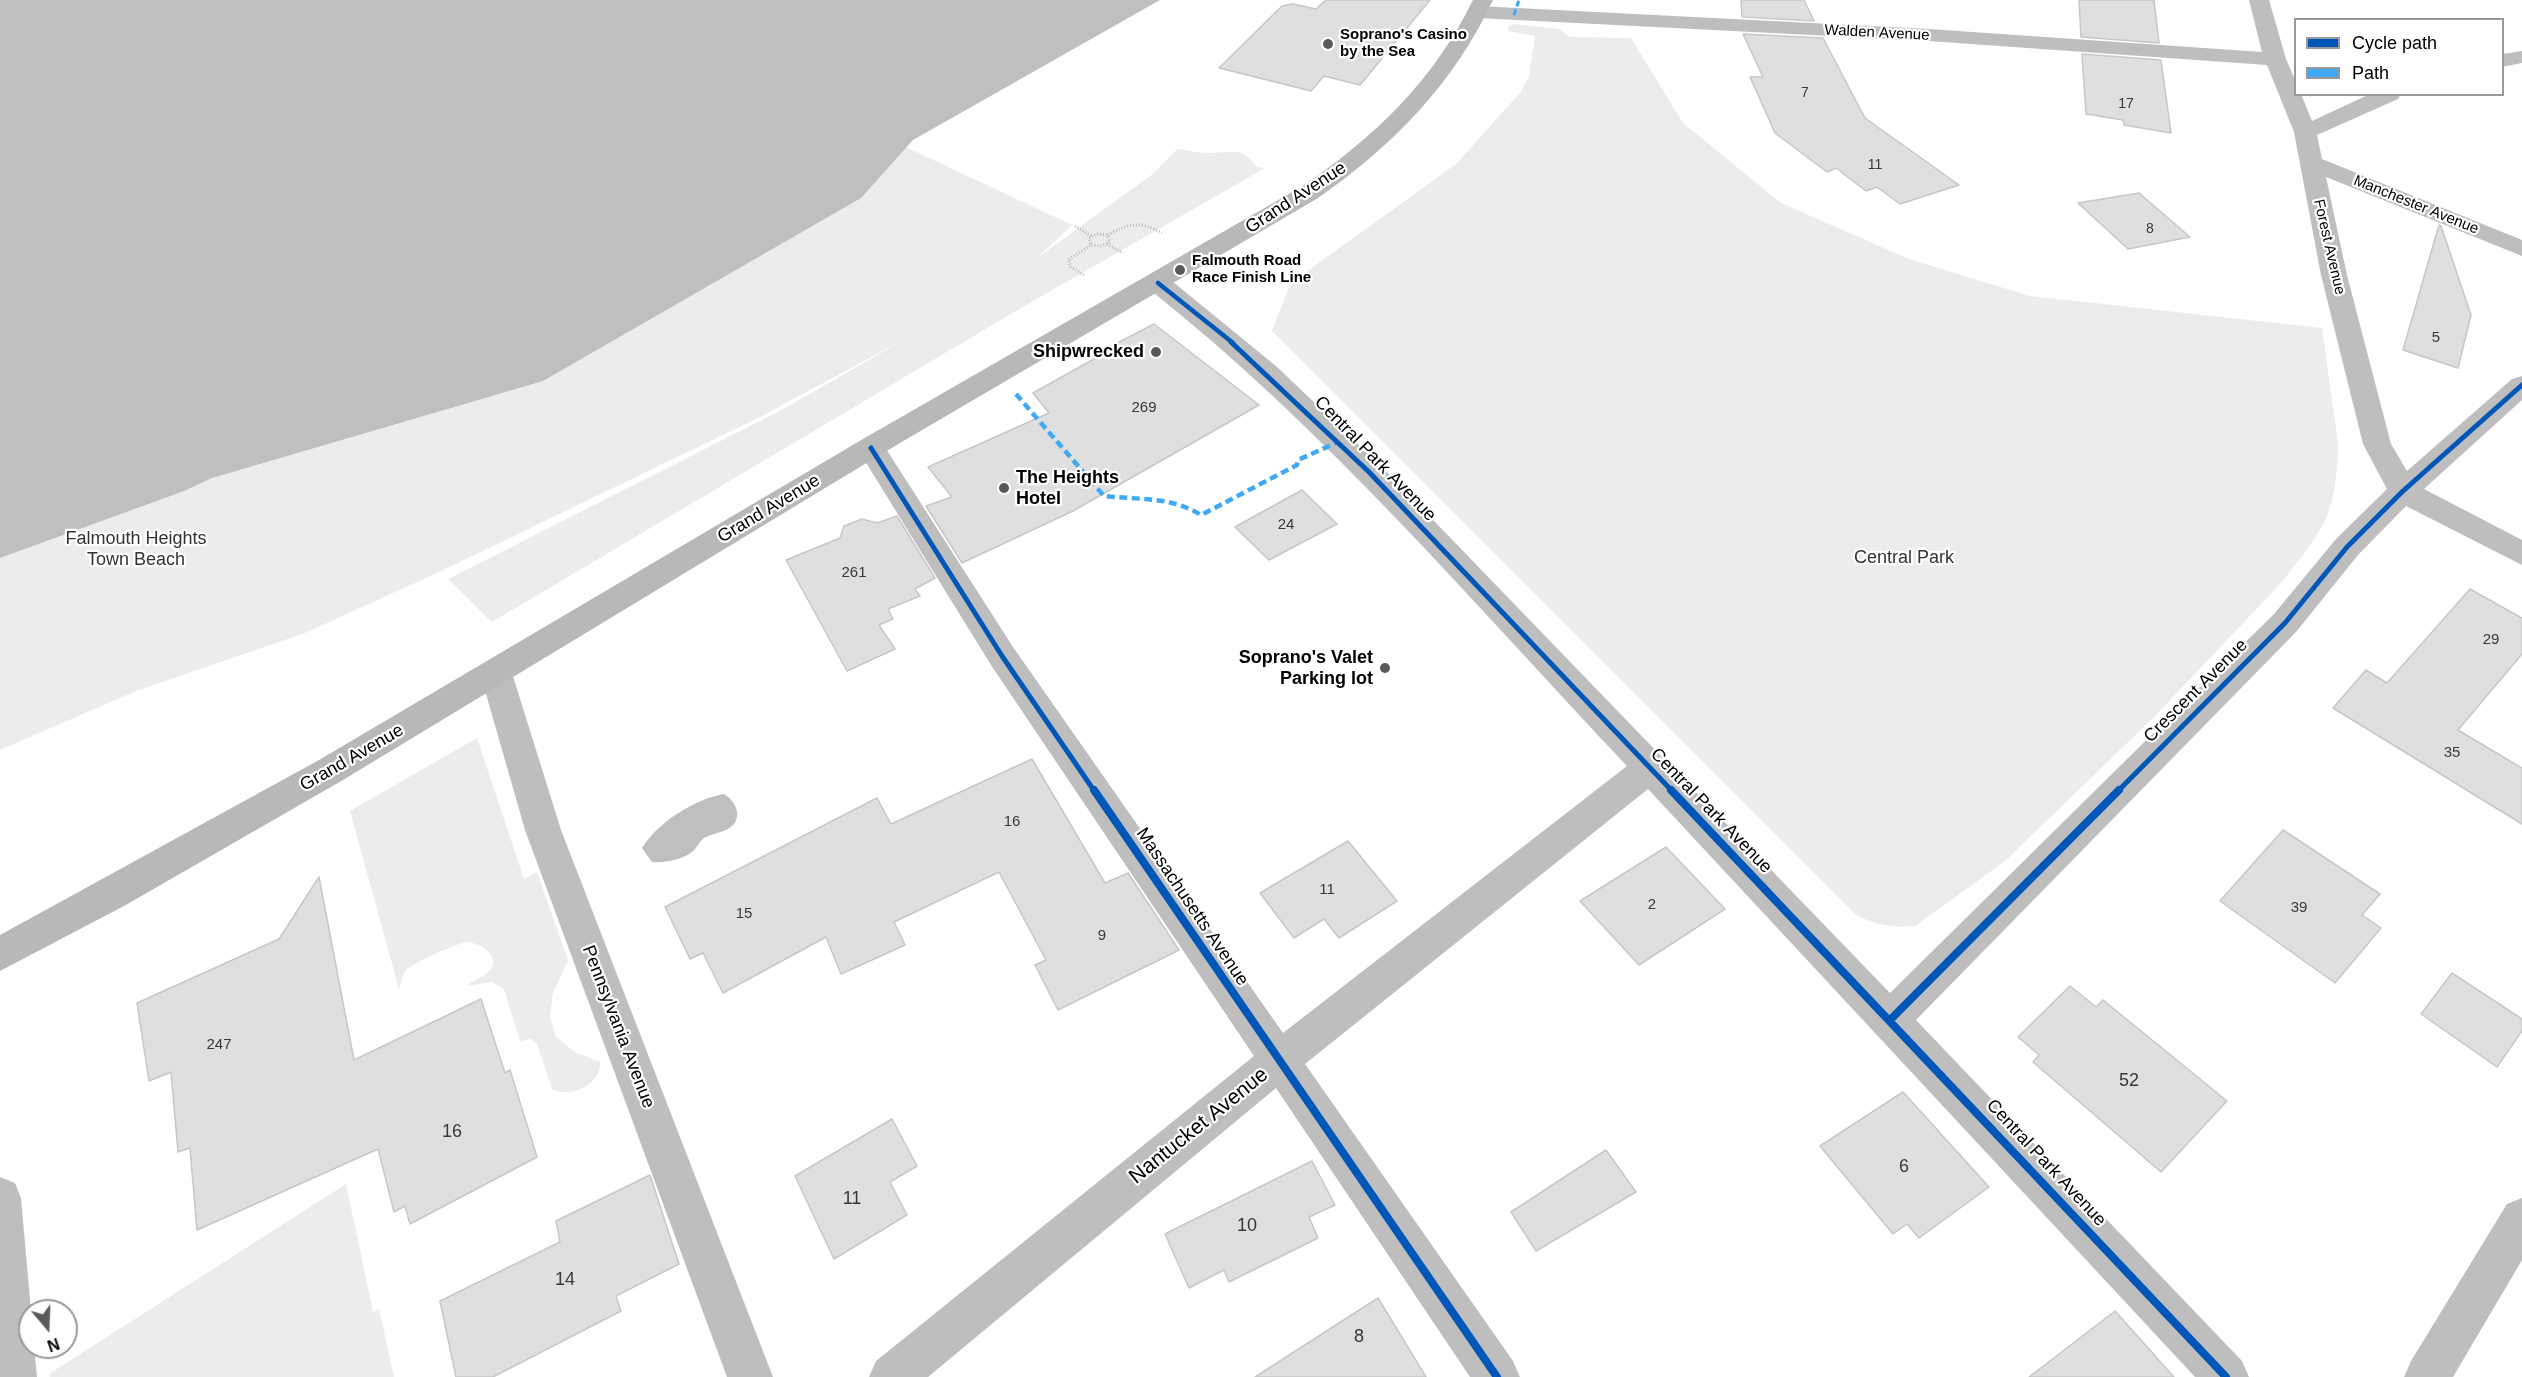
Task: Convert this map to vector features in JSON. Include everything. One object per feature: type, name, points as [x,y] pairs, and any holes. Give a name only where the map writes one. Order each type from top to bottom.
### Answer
[{"type":"main road","name":"Grand Avenue","points":[[0,954],[221,835],[871,448],[1158,283],[1298,198],[1344,168],[1384,135],[1444,70],[1481,6]]},
{"type":"street","name":"Forest Avenue","points":[[2259,0],[2275,58],[2305,132],[2334,275],[2377,444],[2403,490]]},
{"type":"street","name":"Walden Avenue","points":[[1481,6],[2275,58]]},
{"type":"street","points":[[2504,61],[2522,57]]},
{"type":"street","points":[[2305,132],[2386,96]]},
{"type":"street","name":"Manchester Avenue","points":[[2310,162],[2522,249]]},
{"type":"street","name":"Central Park Avenue","points":[[1158,283],[1193,309],[1302,405],[1890,1020],[2226,1377]]},
{"type":"street","name":"Crescent Avenue","points":[[1890,1020],[2284,623],[2347,547],[2403,490],[2522,385]]},
{"type":"street","name":"Massachusetts Avenue","points":[[871,448],[1002,656],[1497,1377]]},
{"type":"street","points":[[2403,490],[2522,554]]},
{"type":"street","name":"Pennsylvania Avenue","points":[[496,673],[543,830],[750,1377]]},
{"type":"street","name":"Nantucket Avenue","points":[[892,1377],[1278,1061],[1650,768]]},
{"type":"street","points":[[0,1198],[14,1377]]},
{"type":"street","points":[[2427,1377],[2522,1219]]},
{"type":"path","points":[[1108,236],[1130,223],[1141,222],[1162,233]]},
{"type":"path","points":[[1075,226],[1091,236],[1101,234],[1108,236],[1111,241],[1097,247],[1088,241],[1091,236]]},
{"type":"path","points":[[1107,244],[1124,254]]},
{"type":"path","points":[[1086,277],[1071,267],[1068,260],[1091,245]]},
{"type":"green space","name":"Central Park","points":[[1515,24],[1559,29],[1570,37],[1631,38],[1683,123],[1781,203],[1909,259],[2030,296],[2322,328],[2338,453],[2335,486],[2330,507],[2313,541],[2281,583],[2154,717],[2005,861],[1915,926],[1884,925],[1855,914],[1272,331],[1291,283],[1456,164],[1520,93],[1529,76],[1535,36],[1508,31],[1508,27]]},
{"type":"green space","name":"Falmouth Heights Town Beach","points":[[846,119],[1072,225],[1037,258],[1154,173],[1177,149],[1206,153],[1241,153],[1257,167],[1265,168],[1021,308],[492,622],[448,579],[778,412],[907,338],[760,417],[439,572],[305,633],[136,691],[0,750],[0,452]]},
{"type":"green space","points":[[477,738],[524,879],[537,872],[568,960],[553,993],[550,1016],[556,1037],[575,1052],[600,1062],[596,1077],[583,1088],[575,1091],[559,1092],[552,1089],[537,1044],[531,1039],[520,1041],[504,989],[492,982],[467,986],[488,972],[493,965],[492,956],[484,948],[469,942],[425,958],[405,971],[399,989],[350,811]]},
{"type":"green space","points":[[346,1184],[373,1312],[379,1309],[394,1377],[50,1377],[49,1374],[72,1359],[78,1359],[78,1355]]},
{"type":"shaded area","points":[[0,0],[1160,0],[913,140],[861,198],[543,381],[212,478],[184,491],[0,558]]},
{"type":"shaded area","points":[[724,794],[736,807],[737,817],[732,826],[704,838],[688,855],[678,859],[652,862],[642,848],[657,829],[690,806]]},
{"type":"building","name":"Soprano's Casino by the Sea","points":[[1326,0],[1430,0],[1360,85],[1324,76],[1311,91],[1219,68],[1282,6],[1293,4],[1316,9]]},
{"type":"building","points":[[1741,0],[1804,0],[1814,21],[1742,17]]},
{"type":"building","points":[[2079,0],[2154,0],[2159,43],[2081,37]]},
{"type":"building","points":[[1743,34],[1823,38],[1865,118],[1959,185],[1900,204],[1877,187],[1866,191],[1836,168],[1827,172],[1775,133],[1750,77],[1763,77]]},
{"type":"building","points":[[2082,54],[2161,60],[2171,133],[2124,125],[2123,120],[2086,114]]},
{"type":"building","points":[[2139,193],[2190,237],[2128,249],[2078,203]]},
{"type":"building","points":[[2439,225],[2471,315],[2458,368],[2403,350]]},
{"type":"building","points":[[1154,324],[1259,405],[1073,511],[962,563],[926,506],[952,497],[928,467],[1049,413],[1033,393],[1103,354],[1100,352]]},
{"type":"building","points":[[1302,490],[1337,524],[1269,560],[1235,527]]},
{"type":"building","points":[[897,516],[935,578],[915,589],[920,596],[888,609],[893,619],[879,625],[895,649],[847,671],[786,560],[840,538],[844,526],[862,519],[877,523]]},
{"type":"building","points":[[2470,589],[2522,618],[2522,654],[2458,730],[2522,768],[2522,824],[2333,708],[2366,670],[2387,683]]},
{"type":"building","points":[[1032,759],[1105,883],[1128,873],[1179,950],[1058,1010],[1035,965],[1046,960],[999,872],[894,922],[905,945],[841,974],[826,937],[723,993],[703,953],[690,959],[665,907],[877,798],[891,824]]},
{"type":"building","points":[[2283,830],[2380,894],[2362,915],[2381,928],[2335,983],[2220,901]]},
{"type":"building","points":[[1348,841],[1397,901],[1339,938],[1324,919],[1294,938],[1260,893]]},
{"type":"building","points":[[1666,847],[1725,909],[1639,965],[1580,901]]},
{"type":"building","points":[[319,877],[354,1060],[481,999],[505,1073],[510,1070],[537,1157],[410,1224],[405,1206],[394,1212],[378,1149],[197,1230],[190,1148],[178,1152],[171,1072],[149,1081],[137,1003],[279,939]]},
{"type":"building","points":[[2452,973],[2522,1019],[2522,1031],[2497,1067],[2421,1014]]},
{"type":"building","points":[[2070,986],[2096,1007],[2103,1000],[2227,1101],[2161,1172],[2033,1062],[2039,1055],[2018,1037]]},
{"type":"building","points":[[1903,1092],[1989,1187],[1919,1238],[1907,1224],[1893,1234],[1820,1146]]},
{"type":"building","points":[[892,1119],[917,1166],[890,1182],[907,1215],[834,1259],[795,1176]]},
{"type":"building","points":[[1606,1150],[1636,1192],[1536,1251],[1511,1212]]},
{"type":"building","points":[[1312,1161],[1335,1205],[1309,1217],[1318,1238],[1229,1282],[1224,1270],[1189,1288],[1165,1234]]},
{"type":"building","points":[[650,1175],[679,1264],[616,1296],[621,1311],[493,1377],[456,1377],[440,1301],[560,1242],[556,1221]]},
{"type":"building","points":[[1378,1298],[1426,1377],[1255,1377]]},
{"type":"building","points":[[2115,1311],[2174,1377],[2029,1377]]},
{"type":"marked path","points":[[1514,15],[1519,0]]},
{"type":"marked path","points":[[1016,394],[1104,496],[1167,501],[1191,508],[1201,515],[1297,465],[1298,460],[1338,442]]},
{"type":"cycle path","points":[[1158,283],[1213,326],[1267,373],[1369,472],[2226,1377]]},
{"type":"cycle path","points":[[1890,1020],[2285,623],[2347,547],[2403,491],[2522,385]]},
{"type":"cycle path","points":[[871,448],[1002,656],[1497,1377]]},
{"type":"place","name":"Soprano's Casino by the Sea","points":[[1328,44]]},
{"type":"place","name":"Falmouth Road Race Finish Line","points":[[1180,270]]},
{"type":"place","name":"Shipwrecked","points":[[1156,352]]},
{"type":"place","name":"The Heights Hotel","points":[[1004,488]]},
{"type":"place","name":"Soprano's Valet Parking lot","points":[[1385,668]]}]
